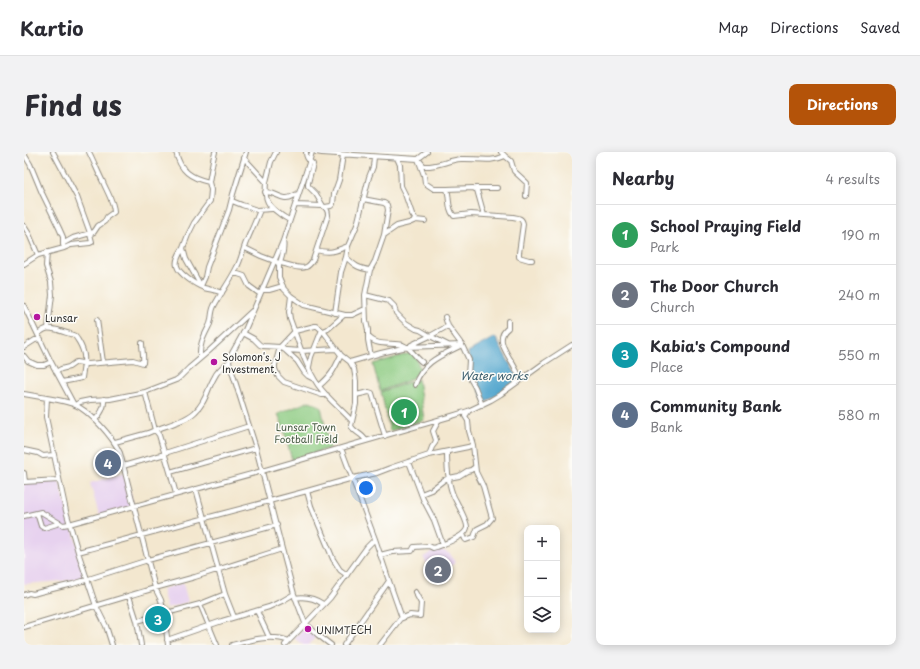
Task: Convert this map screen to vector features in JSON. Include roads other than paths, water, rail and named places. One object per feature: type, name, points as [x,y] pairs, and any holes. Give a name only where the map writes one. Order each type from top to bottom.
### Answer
[{"type":"street","points":[[24,264],[38,255],[74,244],[90,243],[92,240],[77,197],[54,152]]},
{"type":"street","points":[[61,249],[64,242],[94,232],[107,217],[112,214],[114,210],[99,172],[89,152]]},
{"type":"street","points":[[176,152],[180,164],[189,174],[195,178],[209,182]]},
{"type":"street","points":[[215,152],[209,182],[211,190],[210,200],[194,223],[188,235],[177,261],[177,267],[189,279],[201,286],[217,290],[222,293]]},
{"type":"street","points":[[201,286],[232,201],[246,152]]},
{"type":"street","points":[[276,152],[271,162],[265,192],[272,209],[283,218],[290,220]]},
{"type":"street","points":[[245,248],[261,256],[298,268],[306,267],[313,260],[328,212],[316,194],[307,185],[313,165],[306,157],[306,152]]},
{"type":"street","points":[[312,152],[283,241],[278,262],[261,292],[229,362],[256,448],[295,596],[305,623],[331,645]]},
{"type":"street","points":[[316,152],[374,156],[385,154],[397,158],[418,160],[424,166],[431,167],[460,159],[498,160],[505,156]]},
{"type":"street","points":[[418,160],[427,152]]},
{"type":"street","points":[[501,152],[511,162],[514,171],[526,183],[526,196]]},
{"type":"street","points":[[24,154],[30,164],[64,242],[68,246]]},
{"type":"street","points":[[295,205],[324,207],[331,206],[333,204],[343,154]]},
{"type":"street","points":[[335,313],[341,272],[348,246],[357,225],[373,167],[374,156]]},
{"type":"street","points":[[244,158],[266,182]]},
{"type":"street","points":[[397,158],[400,165],[401,186],[412,214],[416,220]]},
{"type":"street","points":[[418,160],[425,182],[434,189],[497,188]]},
{"type":"street","points":[[473,188],[477,190],[484,215]]},
{"type":"street","points":[[447,189],[451,212],[454,216],[471,214],[513,217],[522,220],[523,224],[519,257],[532,260]]},
{"type":"street","points":[[265,192],[285,198],[290,198],[295,194],[298,194]]},
{"type":"street","points":[[363,199],[387,205],[388,210],[384,235],[375,261],[370,270],[365,295],[368,340],[371,356]]},
{"type":"street","points":[[232,201],[260,210],[272,209]]},
{"type":"street","points":[[200,358],[200,348],[211,321],[214,307],[234,274],[260,210]]},
{"type":"street","points":[[384,235],[397,226],[416,220],[425,221]]},
{"type":"street","points":[[24,226],[38,255]]},
{"type":"street","points":[[317,250],[330,252],[348,246]]},
{"type":"street","points":[[183,248],[186,259],[201,286]]},
{"type":"street","points":[[47,252],[46,266],[51,282],[52,295],[48,328]]},
{"type":"street","points":[[346,257],[357,267],[370,270]]},
{"type":"street","points":[[278,262],[279,277],[283,286],[291,296],[306,306],[344,315],[352,315],[365,309]]},
{"type":"street","points":[[234,274],[244,276],[249,286],[261,292],[283,286]]},
{"type":"street","points":[[365,295],[389,301],[394,306],[396,313],[411,327],[420,330],[449,346]]},
{"type":"street","points":[[291,296],[289,314],[309,368],[319,386],[352,421]]},
{"type":"street","points":[[24,306],[56,372],[74,404]]},
{"type":"street","points":[[74,404],[90,400],[145,392],[180,378],[254,309]]},
{"type":"street","points":[[309,368],[309,363],[321,332],[328,329],[344,315]]},
{"type":"street","points":[[445,317],[448,326],[462,345],[469,360],[468,376],[475,387],[482,405]]},
{"type":"street","points":[[97,320],[103,362]]},
{"type":"street","points":[[508,321],[508,328],[504,331],[502,342],[521,379]]},
{"type":"street","points":[[327,395],[284,382],[276,372],[275,365],[280,347],[295,331],[316,326],[323,331],[341,355],[350,362],[356,375],[356,404],[351,424],[354,431],[366,441]]},
{"type":"street","points":[[350,362],[407,347],[448,326]]},
{"type":"street","points":[[38,334],[43,329],[48,328],[68,333],[76,337],[83,349],[84,364],[82,378],[62,382]]},
{"type":"street","points":[[243,333],[254,339],[260,345],[280,347],[285,350],[298,361],[304,372],[315,380]]},
{"type":"street","points":[[368,336],[379,343],[399,344],[407,347],[462,345]]},
{"type":"street","points":[[24,347],[35,340],[40,339]]},
{"type":"street","points":[[56,372],[69,367],[76,362],[84,364],[124,360],[138,361],[142,355],[142,343]]},
{"type":"street","points":[[415,385],[425,366],[440,356],[462,345]]},
{"type":"street","points":[[24,516],[41,512],[63,525],[69,524],[262,471],[468,411],[501,394],[572,345]]},
{"type":"street","points":[[407,347],[422,362]]},
{"type":"street","points":[[285,350],[302,351],[336,349]]},
{"type":"street","points":[[319,386],[329,378],[335,370],[341,355]]},
{"type":"street","points":[[24,356],[28,361],[37,365],[44,365],[51,362]]},
{"type":"street","points":[[114,442],[148,433],[194,413],[204,402],[218,371],[229,362]]},
{"type":"street","points":[[145,392],[155,430],[159,435],[165,453],[176,494]]},
{"type":"street","points":[[356,395],[371,392],[385,436]]},
{"type":"street","points":[[24,394],[74,404],[95,420],[114,442],[120,453],[155,588],[161,600],[168,642],[295,596],[317,600],[323,604]]},
{"type":"street","points":[[48,398],[46,417],[69,524],[86,579],[96,606],[106,626],[112,645]]},
{"type":"street","points":[[95,420],[103,410],[104,399]]},
{"type":"street","points":[[463,534],[466,540],[474,537],[477,530],[487,524],[492,518],[484,490],[475,467],[473,445],[468,421],[465,416],[468,411]]},
{"type":"street","points":[[429,456],[436,440],[433,431],[439,420]]},
{"type":"street","points":[[123,466],[249,426]]},
{"type":"street","points":[[78,552],[353,478],[377,473],[429,456],[473,445]]},
{"type":"street","points":[[170,472],[256,448]]},
{"type":"street","points":[[341,448],[375,539],[402,618]]},
{"type":"street","points":[[24,450],[38,453],[43,456],[53,455]]},
{"type":"street","points":[[380,555],[412,550],[414,548],[429,546],[432,548],[442,545],[463,534],[467,528],[450,487],[447,452]]},
{"type":"street","points":[[409,462],[421,494],[434,520],[442,545]]},
{"type":"street","points":[[421,494],[431,490],[449,478],[459,476],[467,470],[471,470],[475,467]]},
{"type":"street","points":[[24,473],[25,482],[59,480]]},
{"type":"street","points":[[196,489],[234,617]]},
{"type":"street","points":[[307,491],[314,513],[333,559],[340,570],[347,575]]},
{"type":"street","points":[[37,513],[40,526],[44,528],[60,523]]},
{"type":"street","points":[[24,595],[74,584],[148,560],[277,525]]},
{"type":"street","points":[[285,645],[330,598],[367,547],[375,539]]},
{"type":"street","points":[[24,627],[219,570],[282,549]]},
{"type":"street","points":[[344,645],[389,581]]},
{"type":"street","points":[[380,645],[400,619],[410,615],[420,616],[421,602],[415,592]]},
{"type":"street","points":[[137,621],[200,604],[226,594]]},
{"type":"street","points":[[129,596],[137,621],[141,645]]},
{"type":"street","points":[[200,604],[217,645]]},
{"type":"street","points":[[257,611],[269,637]]},
{"type":"street","points":[[232,645],[269,637],[289,641]]},
{"type":"water","name":"Water works","points":[[495,337],[519,380],[485,403],[473,376],[468,352]]},
{"type":"place","name":"Lunsar","points":[[37,317]]},
{"type":"place","name":"Solomon's. J Investment.","points":[[214,362]]},
{"type":"place","name":"School Praying Field","points":[[404,412]]},
{"type":"place","name":"Community Bank","points":[[108,463]]},
{"type":"place","name":"The Door Church","points":[[438,570]]},
{"type":"place","name":"Kabia's Compound","points":[[158,619]]},
{"type":"place","name":"UNIMTECH","points":[[308,629]]},
{"type":"park label","name":"Lunsar Town Football Field","points":[[306,432]]}]
